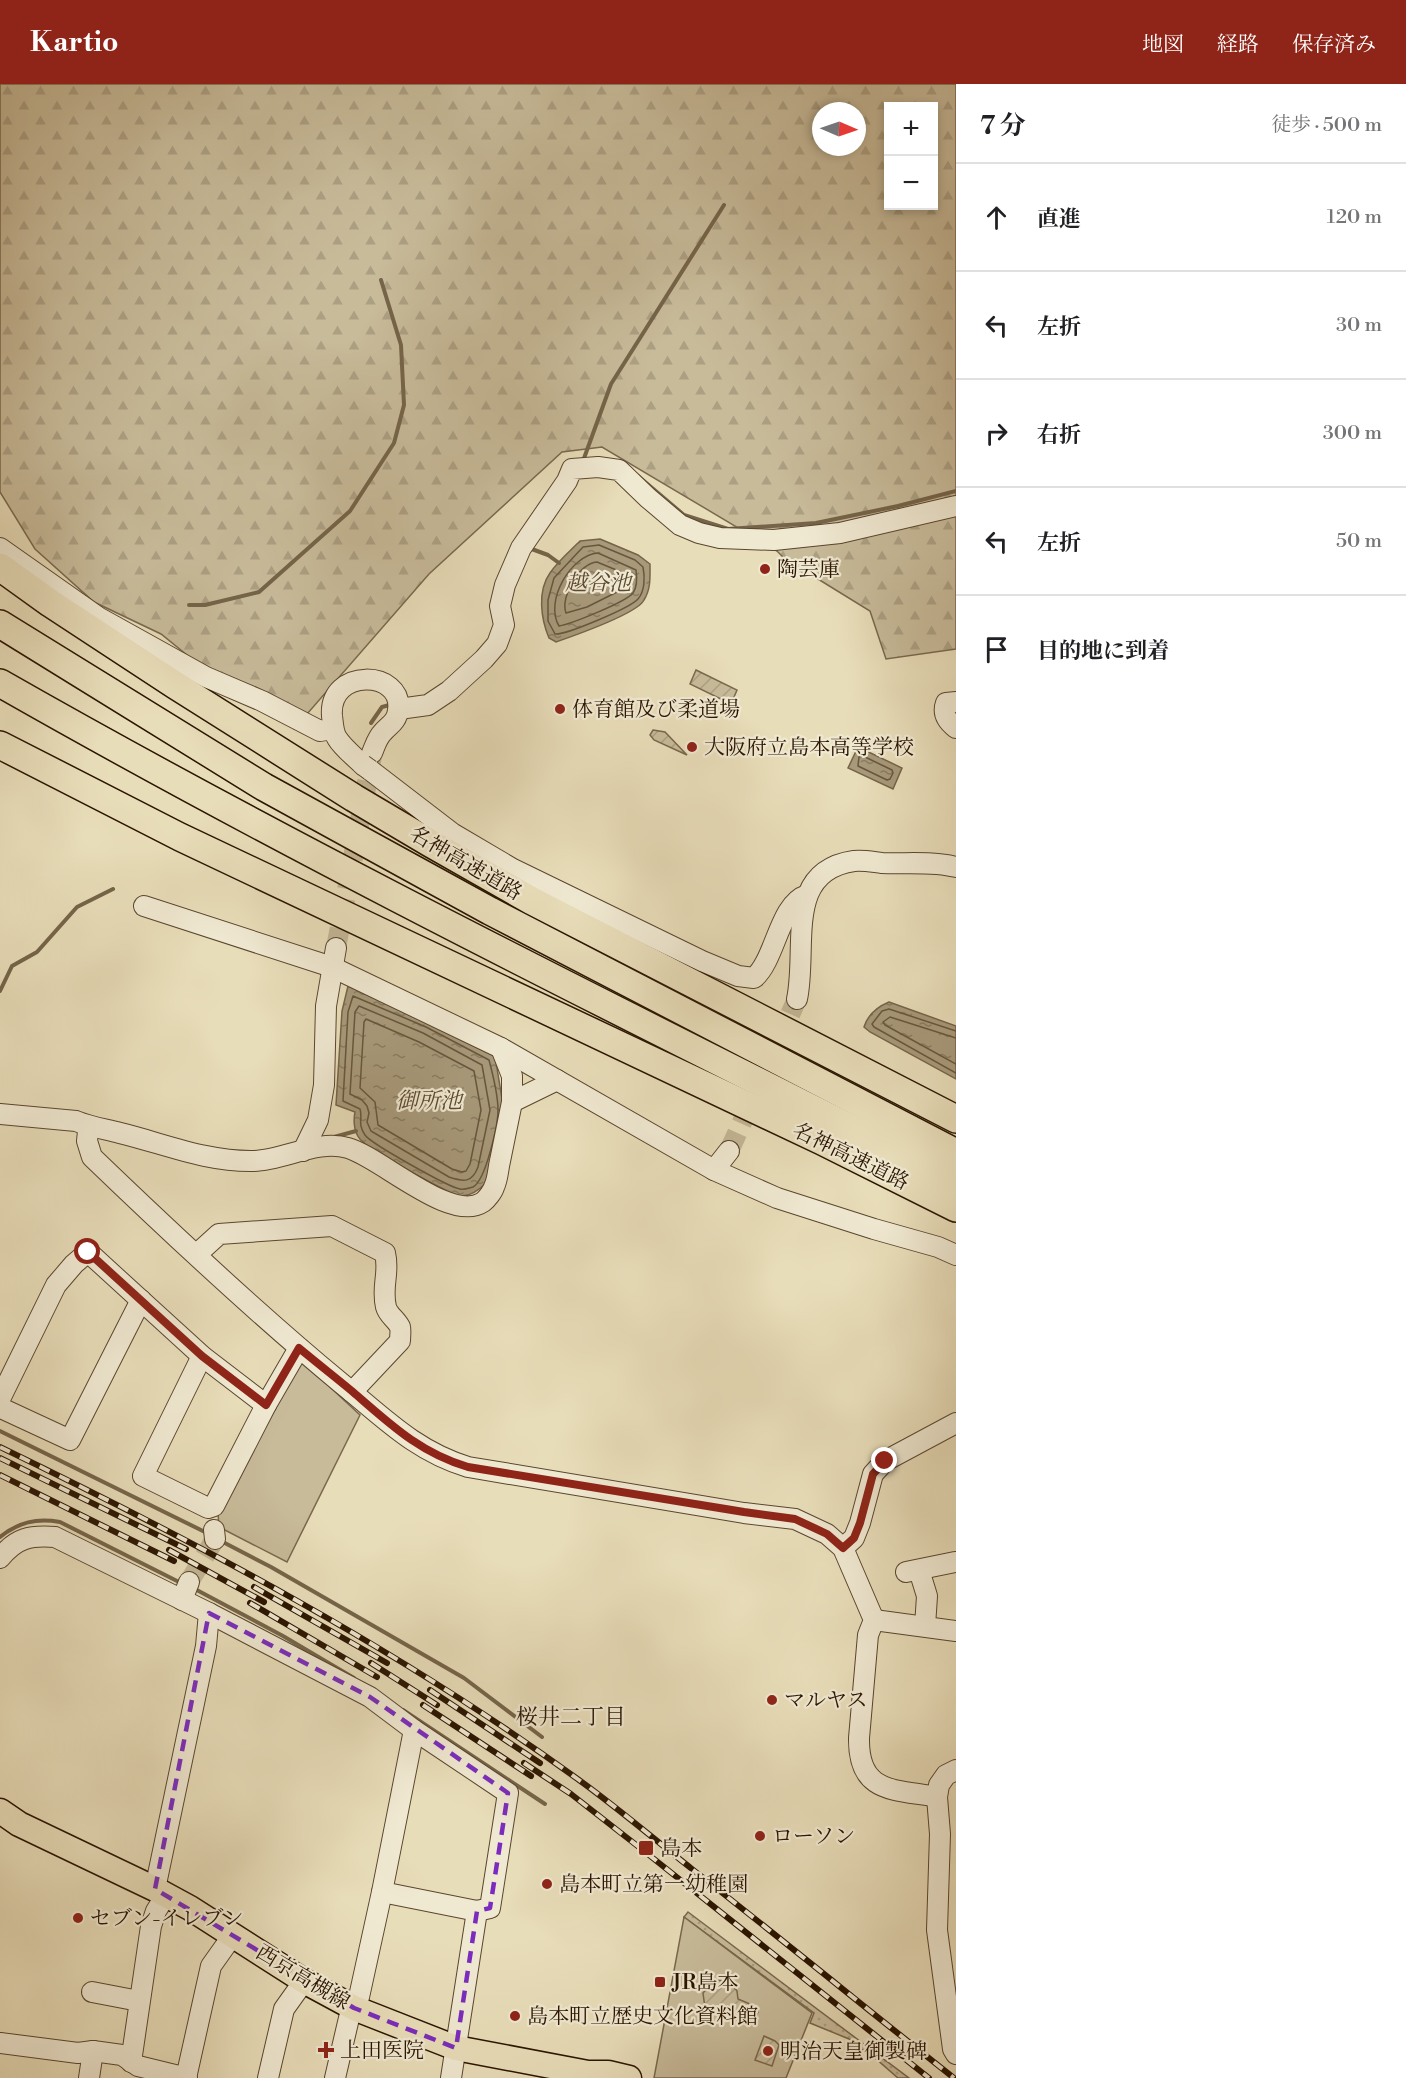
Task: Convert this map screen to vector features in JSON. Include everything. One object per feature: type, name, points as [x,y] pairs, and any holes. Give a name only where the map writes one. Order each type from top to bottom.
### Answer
[{"type":"highway","name":"名神高速道路","points":[[0,567],[50,603],[175,685],[430,843],[532,901],[956,1119]]},
{"type":"highway","name":"名神高速道路","points":[[0,624],[264,787],[490,911],[956,1153]]},
{"type":"highway","name":"名神高速道路","points":[[0,683],[106,743],[435,918],[956,1181]]},
{"type":"highway","name":"名神高速道路","points":[[0,745],[180,837],[822,1141],[956,1209]]},
{"type":"main road","name":"西京高槻線","points":[[0,1811],[20,1824],[160,1892],[233,1935],[304,1981],[354,2008],[456,2048],[614,2076]]},
{"type":"street","points":[[398,705],[428,705],[449,692],[497,644],[505,585],[521,548],[567,481],[572,469],[598,467],[619,470],[680,525],[720,538],[774,540],[840,533],[956,506]]},
{"type":"street","points":[[0,548],[98,617],[206,677],[338,738],[452,833],[513,869],[702,961],[738,976],[754,978],[763,970],[787,915],[800,898],[807,896]]},
{"type":"street","points":[[338,738],[332,710],[336,696],[350,682],[364,679],[380,682],[392,691],[398,705],[396,719],[378,738],[368,763]]},
{"type":"street","points":[[956,702],[946,703],[944,710],[947,721],[956,728]]},
{"type":"street","points":[[797,999],[800,985],[803,916],[807,896],[815,879],[840,864],[856,861],[956,867]]},
{"type":"street","points":[[144,906],[331,961],[501,1048],[714,1170],[777,1198],[938,1247],[956,1255]]},
{"type":"street","points":[[304,1147],[318,1120],[324,1085],[326,1006],[331,961]]},
{"type":"street","points":[[0,1114],[76,1121],[204,1157],[253,1161],[280,1158],[304,1147],[348,1148],[372,1159],[434,1198],[468,1207],[483,1202],[494,1189],[512,1102],[512,1076],[501,1048]]},
{"type":"street","points":[[512,1102],[557,1080]]},
{"type":"street","points":[[86,1125],[87,1141],[92,1157],[299,1348],[389,1425],[417,1445],[446,1460],[513,1476],[795,1519],[827,1534],[843,1548],[874,1620],[868,1635],[859,1738],[862,1767],[881,1787],[937,1797]]},
{"type":"street","points":[[714,1170],[729,1151]]},
{"type":"street","points":[[197,1254],[219,1233],[332,1226],[385,1253],[388,1266],[384,1279],[386,1311],[400,1327],[400,1341],[352,1392]]},
{"type":"street","points":[[0,1399],[56,1285],[88,1252],[202,1356],[266,1405]]},
{"type":"street","points":[[0,1404],[1,1408],[70,1440],[141,1300]]},
{"type":"street","points":[[202,1356],[143,1476],[208,1508],[214,1506],[266,1405],[299,1348]]},
{"type":"street","points":[[843,1548],[854,1538],[864,1513],[873,1474],[885,1461],[956,1423]]},
{"type":"street","points":[[0,1558],[10,1546],[23,1539],[37,1536],[55,1537],[186,1591],[209,1613],[370,1697],[414,1730],[508,1792],[490,1908],[477,1911],[382,1892]]},
{"type":"street","points":[[925,1626],[927,1596],[912,1571],[955,1562]]},
{"type":"street","points":[[131,2061],[138,2001],[151,1926],[160,1892],[206,1646],[209,1613]]},
{"type":"street","points":[[874,1620],[956,1631]]},
{"type":"street","points":[[335,2078],[349,2018],[359,1997],[414,1730]]},
{"type":"street","points":[[956,1770],[946,1775],[939,1785],[937,1797],[938,1930],[953,2049],[956,2054]]},
{"type":"street","points":[[451,2078],[477,1911]]},
{"type":"street","points":[[0,2043],[78,2053],[93,2051],[122,2055],[138,2066],[160,2075],[186,2078],[211,1966],[233,1935]]},
{"type":"street","points":[[268,2078],[284,2009],[304,1981]]},
{"type":"street","points":[[92,1992],[138,2001]]},
{"type":"street","points":[[89,2078],[93,2051]]},
{"type":"highlighted area","points":[[209,1613],[370,1697],[508,1793],[490,1908],[477,1911],[456,2048],[354,2008],[155,1889]]},
{"type":"green space","points":[[0,84],[956,84],[956,649],[886,659],[870,611],[818,579],[794,568],[777,551],[602,447],[562,452],[429,574],[294,729],[280,715],[203,668],[161,634],[94,602],[35,549],[0,492]]},
{"type":"green space","points":[[696,670],[737,690],[731,704],[690,684]]},
{"type":"green space","points":[[653,730],[665,732],[687,755],[654,740],[650,735]]},
{"type":"green space","points":[[303,1362],[360,1415],[287,1562],[219,1527],[218,1513],[295,1363]]},
{"type":"green space","points":[[688,1912],[909,2078],[898,2078],[868,2052],[852,2046],[854,2041],[810,2023],[814,2013],[684,1917]]},
{"type":"green space","points":[[684,1917],[812,2013],[786,2078],[654,2078]]},
{"type":"green space","points":[[715,1980],[730,1982],[737,1991],[738,1999],[757,2007],[758,2012],[755,2019],[751,2020],[705,2008],[703,1993]]},
{"type":"green space","points":[[764,2036],[779,2045],[772,2066],[755,2060]]},
{"type":"water","name":"越谷池","points":[[600,539],[638,555],[650,564],[648,592],[639,606],[630,612],[556,642],[549,638],[542,614],[542,596],[546,580],[557,564],[580,541]]},
{"type":"water","points":[[858,747],[902,768],[893,789],[848,768]]},
{"type":"water","name":"御所池","points":[[348,986],[428,1021],[495,1056],[504,1111],[486,1183],[475,1192],[465,1196],[455,1194],[381,1154],[358,1136],[354,1124],[355,1112],[336,1105],[342,1011]]},
{"type":"water","points":[[889,1002],[956,1026],[956,1079],[864,1027],[874,1011]]},
{"type":"waterway","points":[[583,461],[611,384],[724,205]]},
{"type":"waterway","points":[[189,605],[205,605],[259,592],[350,511],[394,443],[404,405],[401,345],[381,280]]},
{"type":"waterway","points":[[638,476],[684,515],[728,529],[816,523],[956,491]]},
{"type":"waterway","points":[[529,548],[548,555],[559,563]]},
{"type":"waterway","points":[[371,723],[382,707],[393,704]]},
{"type":"waterway","points":[[0,991],[12,966],[37,952],[77,907],[113,889]]},
{"type":"waterway","points":[[334,1137],[356,1131]]},
{"type":"waterway","points":[[0,1431],[209,1534]]},
{"type":"waterway","points":[[0,1537],[28,1522],[60,1522],[181,1583]]},
{"type":"waterway","points":[[221,1541],[271,1567],[464,1678],[542,1737]]},
{"type":"waterway","points":[[193,1588],[283,1636],[354,1678]]},
{"type":"waterway","points":[[403,1710],[545,1804]]},
{"type":"tunnel","points":[[336,948],[372,756]]},
{"type":"tunnel","points":[[766,1069],[797,999]]},
{"type":"tunnel","points":[[729,1151],[754,1096]]},
{"type":"tunnel","points":[[189,1582],[215,1539]]},
{"type":"railway","points":[[0,1447],[150,1522],[297,1601],[369,1642],[510,1732],[608,1802],[954,2078]]},
{"type":"railway","points":[[0,1458],[186,1549]]},
{"type":"railway","points":[[0,1475],[174,1561]]},
{"type":"railway","points":[[169,1550],[264,1602]]},
{"type":"railway","points":[[254,1587],[387,1663]]},
{"type":"railway","points":[[250,1603],[377,1677]]},
{"type":"railway","points":[[371,1663],[437,1705]]},
{"type":"railway","points":[[430,1690],[540,1763]]},
{"type":"railway","points":[[423,1705],[531,1776]]},
{"type":"railway","points":[[524,1763],[571,1794],[929,2078]]},
{"type":"place","name":"陶芸庫","points":[[765,569]]},
{"type":"place","name":"体育館及び柔道場","points":[[560,709]]},
{"type":"place","name":"大阪府立島本高等学校","points":[[692,747]]},
{"type":"place","name":"マルヤス","points":[[772,1700]]},
{"type":"place","name":"ローソン","points":[[760,1836]]},
{"type":"place","name":"島本","points":[[646,1848]]},
{"type":"place","name":"島本町立第一幼稚園","points":[[547,1884]]},
{"type":"place","name":"セブン-イレブン","points":[[78,1918]]},
{"type":"place","name":"JR島本","points":[[660,1982]]},
{"type":"place","name":"島本町立歴史文化資料館","points":[[515,2016]]},
{"type":"place","name":"上田医院","points":[[326,2050]]},
{"type":"place","name":"明治天皇御製碑","points":[[768,2051]]},
{"type":"district","name":"桜井二丁目","points":[[571,1716]]},
{"type":"route","points":[[88,1252],[202,1356],[266,1405],[299,1348],[389,1425],[417,1445],[446,1460],[468,1467],[513,1476],[795,1519],[827,1534],[843,1548],[854,1538],[870,1492],[873,1474],[885,1461]]}]
